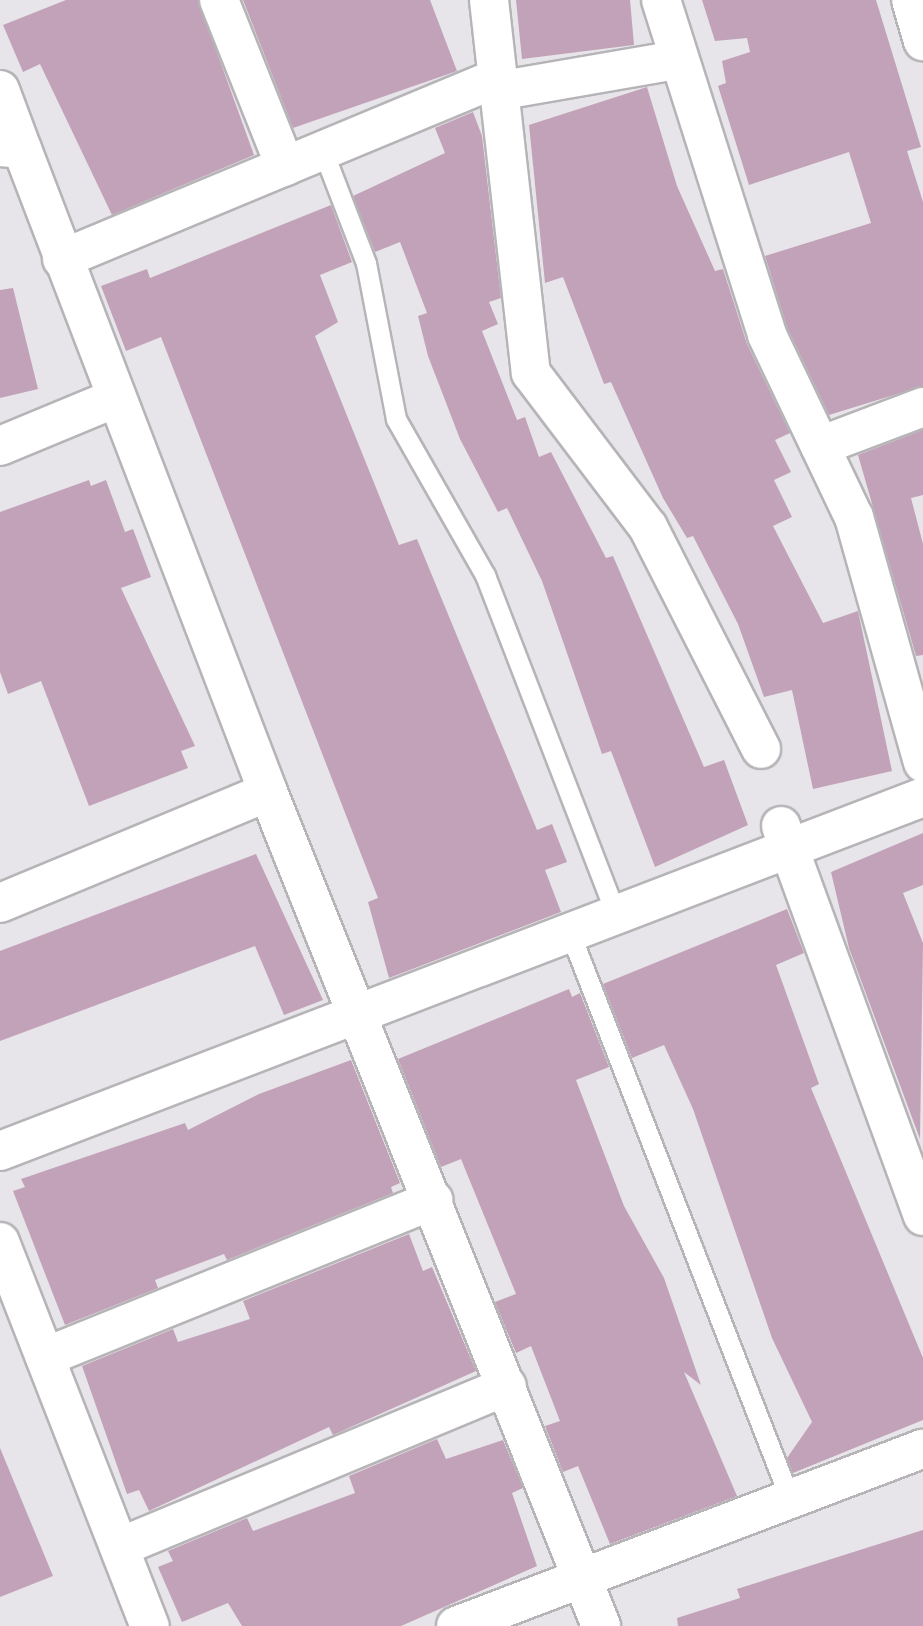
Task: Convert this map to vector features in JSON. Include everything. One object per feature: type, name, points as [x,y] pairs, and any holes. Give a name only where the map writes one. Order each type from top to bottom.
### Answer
[{"type":"street","points":[[219,0],[285,166]]},
{"type":"street","points":[[489,0],[496,85],[531,373],[649,527],[761,749]]},
{"type":"street","points":[[660,0],[767,335],[855,517],[911,675],[923,762]]},
{"type":"street","points":[[911,0],[923,41]]},
{"type":"street","points":[[62,258],[285,166],[496,85],[677,60]]},
{"type":"street","points":[[0,90],[11,148],[62,258],[268,792],[360,1013],[601,1626]]},
{"type":"street","points":[[0,446],[116,398]]},
{"type":"street","points":[[820,446],[923,407]]},
{"type":"street","points":[[0,903],[268,792]]},
{"type":"street","points":[[0,1151],[616,915],[784,837],[923,797]]},
{"type":"street","points":[[784,837],[923,1216]]},
{"type":"street","points":[[45,1357],[434,1200]]},
{"type":"street","points":[[0,1242],[150,1626]]},
{"type":"street","points":[[120,1547],[507,1386]]},
{"type":"street","points":[[456,1626],[923,1449]]},
{"type":"lane","points":[[323,151],[366,263],[396,419],[485,576],[616,915]]},
{"type":"lane","points":[[570,933],[790,1499]]},
{"type":"building","points":[[66,0],[198,0],[254,155],[112,215],[40,64],[23,72],[3,25]]},
{"type":"building","points":[[243,0],[430,0],[457,71],[293,128]]},
{"type":"building","points":[[516,0],[630,0],[634,45],[522,59]]},
{"type":"building","points":[[702,0],[876,0],[921,147],[907,151],[923,202],[923,386],[829,415],[787,327],[765,256],[871,223],[849,152],[749,185],[718,86],[726,83],[722,61],[750,52],[747,38],[715,41]]},
{"type":"building","points":[[647,87],[677,186],[715,271],[723,269],[747,344],[790,433],[775,440],[791,472],[774,480],[792,517],[773,526],[823,623],[858,611],[892,771],[813,789],[792,690],[764,697],[738,624],[693,536],[687,538],[663,498],[611,382],[604,384],[563,277],[545,283],[529,125]]},
{"type":"building","points":[[473,112],[482,136],[501,298],[489,302],[498,324],[482,331],[517,420],[525,417],[539,457],[551,452],[606,558],[613,556],[704,767],[724,760],[748,825],[655,867],[611,751],[602,754],[542,581],[507,508],[498,512],[460,439],[428,356],[418,316],[427,313],[400,242],[375,252],[353,196],[445,153],[435,128]]},
{"type":"building","points":[[331,205],[352,262],[320,275],[338,322],[315,336],[399,545],[417,539],[537,830],[552,824],[567,862],[545,870],[561,912],[389,978],[368,902],[378,898],[161,337],[126,351],[101,286],[147,269],[150,278]]},
{"type":"building","points":[[13,288],[38,389],[0,398],[0,290]]},
{"type":"building","points":[[923,430],[923,495],[911,498],[923,544],[923,655],[916,656],[858,455]]},
{"type":"building","points":[[89,480],[91,486],[106,480],[125,532],[133,529],[151,577],[121,588],[195,746],[181,751],[188,768],[89,806],[41,681],[8,694],[0,672],[0,512]]},
{"type":"building","points":[[923,833],[923,885],[903,893],[923,943],[920,1139],[849,948],[831,872]]},
{"type":"building","points":[[256,854],[323,1000],[284,1015],[255,946],[0,1041],[0,951]]},
{"type":"building","points":[[787,909],[804,953],[776,965],[819,1084],[811,1088],[923,1358],[923,1420],[793,1473],[787,1458],[812,1422],[772,1338],[693,1109],[664,1045],[632,1058],[603,984]]},
{"type":"building","points":[[569,989],[572,997],[580,993],[609,1067],[576,1080],[624,1206],[664,1278],[701,1385],[684,1372],[737,1496],[610,1544],[578,1466],[563,1472],[545,1426],[560,1421],[531,1346],[516,1353],[495,1302],[516,1294],[461,1159],[441,1167],[398,1059]]},
{"type":"building","points":[[351,1060],[400,1183],[391,1187],[393,1193],[227,1260],[224,1254],[155,1280],[158,1288],[65,1325],[13,1191],[25,1187],[21,1179],[185,1123],[188,1130],[259,1094]]},
{"type":"building","points":[[409,1234],[423,1271],[432,1267],[476,1371],[333,1435],[329,1427],[149,1511],[139,1490],[127,1494],[82,1366],[173,1329],[178,1342],[250,1319],[243,1301]]},
{"type":"building","points":[[437,1439],[446,1459],[503,1440],[523,1488],[512,1493],[537,1566],[401,1626],[242,1626],[228,1603],[182,1622],[158,1567],[173,1561],[168,1551],[247,1518],[253,1531],[355,1493],[349,1476]]},
{"type":"building","points":[[0,1448],[53,1576],[0,1597]]},
{"type":"building","points":[[923,1530],[923,1626],[678,1626],[677,1618],[740,1598],[737,1589]]}]
